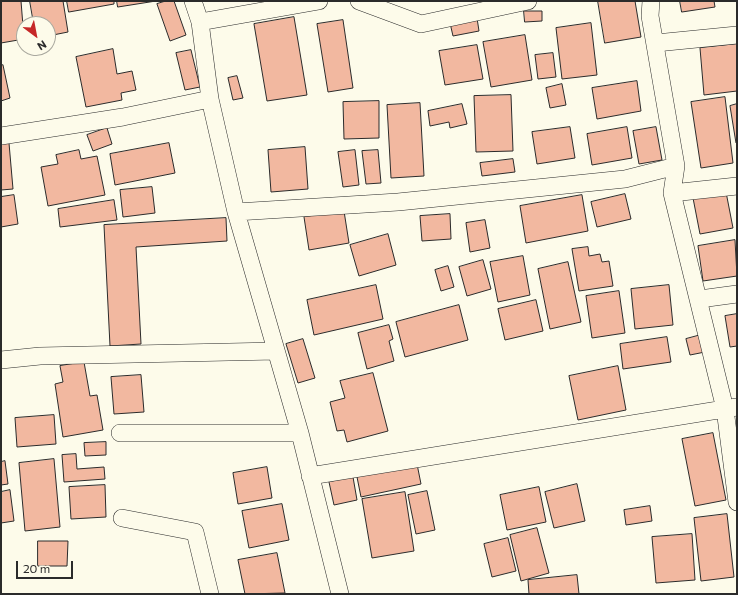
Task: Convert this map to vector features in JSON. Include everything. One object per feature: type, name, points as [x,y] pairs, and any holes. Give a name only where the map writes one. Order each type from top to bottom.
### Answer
[{"type":"street","points":[[193,1],[200,22],[210,99],[236,212],[300,433],[340,594]]},
{"type":"street","points":[[200,22],[319,1]]},
{"type":"street","points":[[359,1],[422,24],[528,1]]},
{"type":"street","points":[[651,1],[650,16],[656,43],[676,166],[672,193],[731,408],[737,502]]},
{"type":"street","points":[[656,43],[737,35]]},
{"type":"street","points":[[1,136],[123,117],[210,99]]},
{"type":"street","points":[[236,212],[398,202],[625,179],[676,166]]},
{"type":"street","points":[[672,193],[737,186]]},
{"type":"street","points":[[700,299],[737,294]]},
{"type":"street","points":[[1,360],[40,356],[276,350]]},
{"type":"street","points":[[310,476],[731,408]]},
{"type":"street","points":[[120,432],[300,433]]},
{"type":"street","points":[[122,518],[196,532],[210,594]]},
{"type":"building","points":[[1,1],[21,1],[22,16],[16,16],[16,40],[1,43]]},
{"type":"building","points":[[30,1],[63,1],[68,32],[56,34],[56,16],[33,16]]},
{"type":"building","points":[[67,1],[114,1],[114,4],[69,12]]},
{"type":"building","points":[[117,1],[156,1],[118,7]]},
{"type":"building","points":[[166,1],[174,1],[186,35],[170,41],[157,4]]},
{"type":"building","points":[[598,1],[635,1],[641,37],[605,43]]},
{"type":"building","points":[[680,1],[714,1],[715,7],[682,12]]},
{"type":"building","points":[[524,11],[542,11],[542,21],[525,22]]},
{"type":"building","points":[[294,17],[307,95],[267,101],[254,24]]},
{"type":"building","points":[[477,18],[479,31],[453,36],[450,23]]},
{"type":"building","points":[[343,20],[353,88],[328,92],[317,24]]},
{"type":"building","points":[[591,23],[597,75],[562,79],[556,28]]},
{"type":"building","points":[[525,35],[532,80],[491,87],[483,42]]},
{"type":"building","points":[[737,44],[737,91],[704,95],[700,48]]},
{"type":"building","points":[[477,45],[483,79],[445,85],[439,51]]},
{"type":"building","points":[[113,49],[117,74],[132,71],[136,90],[121,93],[122,100],[86,107],[76,57]]},
{"type":"building","points":[[191,50],[200,87],[185,90],[176,53]]},
{"type":"building","points":[[553,53],[556,77],[538,79],[535,55]]},
{"type":"building","points":[[3,65],[10,98],[1,101],[1,66]]},
{"type":"building","points":[[237,76],[243,98],[233,100],[228,78]]},
{"type":"building","points":[[637,81],[641,111],[597,119],[592,88]]},
{"type":"building","points":[[562,84],[566,105],[550,108],[546,88]]},
{"type":"building","points":[[511,95],[513,151],[476,152],[474,96]]},
{"type":"building","points":[[725,97],[733,163],[701,168],[691,102]]},
{"type":"building","points":[[379,101],[379,138],[344,139],[343,102]]},
{"type":"building","points":[[420,103],[424,176],[391,178],[387,105]]},
{"type":"building","points":[[462,104],[467,124],[450,128],[449,122],[430,126],[428,111]]},
{"type":"building","points":[[737,104],[737,143],[736,143],[730,106]]},
{"type":"building","points":[[570,127],[575,158],[537,164],[532,132]]},
{"type":"building","points":[[627,127],[632,158],[592,165],[587,134]]},
{"type":"building","points":[[656,127],[662,160],[639,164],[633,131]]},
{"type":"building","points":[[107,128],[112,144],[93,151],[87,135]]},
{"type":"building","points":[[9,143],[13,189],[1,190],[1,144]]},
{"type":"building","points":[[169,143],[175,173],[115,185],[110,154]]},
{"type":"building","points":[[305,147],[308,189],[271,192],[268,150]]},
{"type":"building","points":[[79,150],[81,159],[97,156],[105,195],[48,206],[41,167],[58,164],[56,155]]},
{"type":"building","points":[[355,150],[359,185],[343,187],[338,152]]},
{"type":"building","points":[[378,150],[381,183],[366,184],[362,151]]},
{"type":"building","points":[[513,159],[515,172],[482,176],[480,163]]},
{"type":"building","points":[[152,187],[155,213],[123,217],[120,190]]},
{"type":"building","points":[[726,192],[733,228],[700,234],[693,198]]},
{"type":"building","points":[[625,194],[631,219],[597,227],[591,202]]},
{"type":"building","points":[[14,195],[18,224],[1,227],[1,197]]},
{"type":"building","points":[[582,195],[588,231],[526,243],[520,206]]},
{"type":"building","points":[[114,200],[117,220],[60,227],[58,209]]},
{"type":"building","points":[[344,211],[349,243],[309,250],[304,217]]},
{"type":"building","points":[[450,214],[451,239],[422,241],[420,216]]},
{"type":"building","points":[[226,218],[227,241],[136,247],[141,344],[110,346],[104,225]]},
{"type":"building","points":[[485,220],[490,248],[470,252],[466,223]]},
{"type":"building","points":[[388,234],[396,265],[359,276],[350,245]]},
{"type":"building","points":[[735,240],[737,276],[703,281],[698,246]]},
{"type":"building","points":[[588,247],[589,256],[600,254],[602,262],[609,261],[613,286],[579,291],[572,249]]},
{"type":"building","points":[[523,256],[530,295],[498,302],[490,262]]},
{"type":"building","points":[[483,260],[491,289],[467,296],[459,267]]},
{"type":"building","points":[[568,262],[581,322],[550,329],[538,269]]},
{"type":"building","points":[[448,266],[454,287],[441,291],[435,270]]},
{"type":"building","points":[[376,285],[383,319],[314,335],[307,300]]},
{"type":"building","points":[[669,285],[673,325],[635,329],[631,289]]},
{"type":"building","points":[[619,291],[625,333],[592,338],[586,296]]},
{"type":"building","points":[[536,300],[543,331],[505,340],[498,309]]},
{"type":"building","points":[[459,305],[468,340],[405,357],[396,322]]},
{"type":"building","points":[[737,314],[737,346],[730,347],[725,316]]},
{"type":"building","points":[[389,325],[393,339],[389,341],[394,361],[367,369],[358,333]]},
{"type":"building","points":[[701,335],[705,352],[690,355],[686,339]]},
{"type":"building","points":[[667,337],[671,362],[623,369],[620,344]]},
{"type":"building","points":[[303,339],[315,378],[298,383],[286,344]]},
{"type":"building","points":[[84,362],[90,396],[97,395],[103,430],[63,437],[55,384],[63,382],[60,366]]},
{"type":"building","points":[[618,366],[626,410],[578,420],[569,376]]},
{"type":"building","points":[[373,373],[388,431],[347,442],[344,430],[337,431],[330,402],[345,398],[340,381]]},
{"type":"building","points":[[141,375],[144,412],[114,414],[111,377]]},
{"type":"building","points":[[54,415],[56,444],[17,447],[15,418]]},
{"type":"building","points":[[713,433],[726,500],[695,506],[682,439]]},
{"type":"building","points":[[106,442],[106,455],[85,456],[84,443]]},
{"type":"building","points":[[76,454],[77,469],[104,467],[105,479],[64,482],[62,455]]},
{"type":"building","points":[[54,459],[60,527],[25,531],[19,463]]},
{"type":"building","points":[[5,461],[8,484],[1,485],[1,462]]},
{"type":"building","points":[[417,464],[421,484],[361,497],[357,477]]},
{"type":"building","points":[[267,467],[272,498],[238,504],[233,473]]},
{"type":"building","points":[[353,477],[357,500],[334,505],[329,482]]},
{"type":"building","points":[[577,484],[585,521],[554,528],[545,492]]},
{"type":"building","points":[[105,485],[106,517],[71,519],[69,487]]},
{"type":"building","points":[[539,487],[546,522],[507,530],[500,495]]},
{"type":"building","points":[[10,490],[14,521],[1,523],[1,492]]},
{"type":"building","points":[[427,491],[435,530],[416,534],[408,495]]},
{"type":"building","points":[[405,492],[414,551],[372,558],[362,499]]},
{"type":"building","points":[[282,504],[289,540],[249,548],[242,511]]},
{"type":"building","points":[[650,506],[652,521],[626,525],[624,510]]},
{"type":"building","points":[[727,514],[734,577],[701,581],[694,518]]},
{"type":"building","points":[[537,528],[549,573],[521,581],[510,535]]},
{"type":"building","points":[[692,534],[695,580],[656,583],[652,537]]},
{"type":"building","points":[[508,538],[516,571],[492,577],[484,544]]},
{"type":"building","points":[[38,541],[68,541],[67,566],[38,566]]},
{"type":"building","points":[[277,553],[285,593],[245,594],[238,560]]},
{"type":"building","points":[[577,575],[579,594],[529,594],[528,580]]}]
